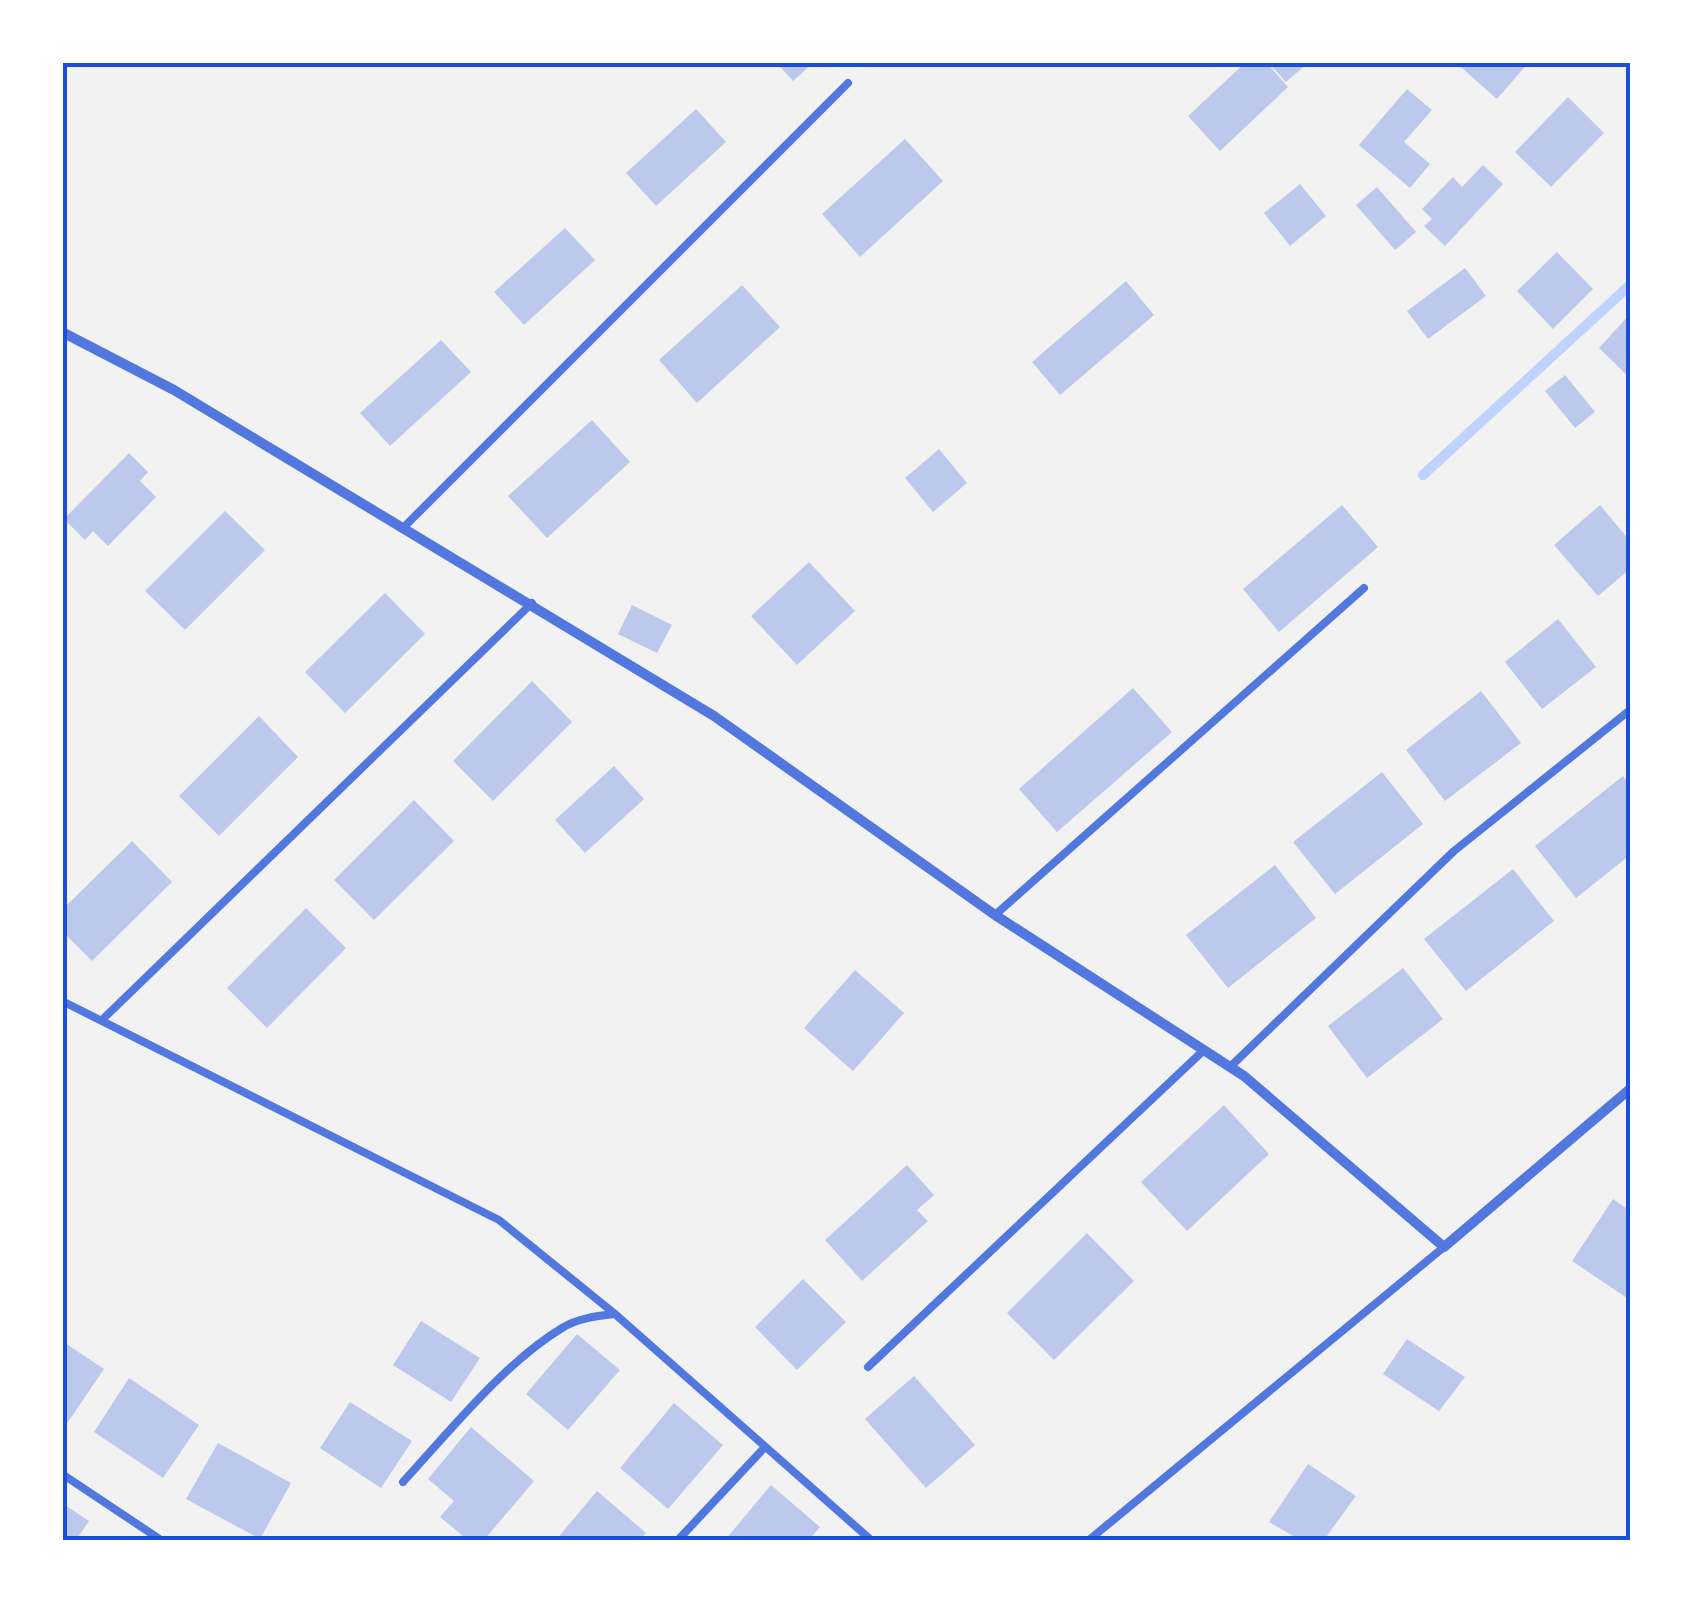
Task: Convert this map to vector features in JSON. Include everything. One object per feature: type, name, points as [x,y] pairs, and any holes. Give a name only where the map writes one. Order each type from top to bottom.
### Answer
[{"type":"street","points":[[62,332],[174,390],[714,716],[995,914],[1230,1066],[1444,1247],[1630,1088]]},
{"type":"lane","points":[[404,528],[848,84]]},
{"type":"lane","points":[[995,914],[1364,588]]},
{"type":"lane","points":[[104,1019],[532,603]]},
{"type":"lane","points":[[1230,1066],[1454,851],[1630,710]]},
{"type":"lane","points":[[62,1001],[498,1220],[615,1314],[871,1540]]},
{"type":"lane","points":[[868,1367],[1204,1050]]},
{"type":"lane","points":[[1090,1540],[1444,1247]]},
{"type":"lane","points":[[403,1482],[501,1376],[562,1328],[590,1317],[615,1314]]},
{"type":"lane","points":[[678,1540],[765,1447]]},
{"type":"lane","points":[[62,1474],[160,1540]]},
{"type":"building","points":[[776,62],[814,62],[793,81]]},
{"type":"building","points":[[1246,62],[1266,62],[1288,87],[1220,151],[1188,116]]},
{"type":"building","points":[[1268,62],[1309,62],[1286,82]]},
{"type":"building","points":[[1455,62],[1529,62],[1497,99]]},
{"type":"building","points":[[1407,89],[1432,110],[1404,142],[1430,164],[1410,188],[1359,145]]},
{"type":"building","points":[[1568,97],[1604,133],[1551,187],[1515,152]]},
{"type":"building","points":[[696,109],[726,142],[656,206],[626,173]]},
{"type":"building","points":[[905,139],[943,181],[860,257],[822,214]]},
{"type":"building","points":[[1483,165],[1503,184],[1445,246],[1424,226],[1432,219],[1422,209],[1453,177],[1462,187]]},
{"type":"building","points":[[1300,184],[1326,216],[1290,246],[1264,213]]},
{"type":"building","points":[[1377,187],[1416,232],[1395,250],[1356,205]]},
{"type":"building","points":[[565,228],[595,260],[524,325],[494,292]]},
{"type":"building","points":[[1557,252],[1593,289],[1553,329],[1517,291]]},
{"type":"building","points":[[1465,268],[1486,296],[1428,339],[1407,311]]},
{"type":"building","points":[[1126,281],[1154,315],[1060,395],[1032,362]]},
{"type":"building","points":[[742,285],[780,327],[697,403],[659,360]]},
{"type":"building","points":[[1630,314],[1630,378],[1599,348]]},
{"type":"building","points":[[441,340],[471,372],[390,446],[360,413]]},
{"type":"building","points":[[1565,375],[1595,412],[1575,428],[1545,391]]},
{"type":"building","points":[[592,420],[630,462],[547,538],[508,496]]},
{"type":"building","points":[[939,449],[967,483],[933,512],[905,478]]},
{"type":"building","points":[[129,453],[148,472],[140,481],[156,497],[108,546],[93,531],[85,540],[64,519]]},
{"type":"building","points":[[1342,505],[1378,547],[1279,632],[1243,589]]},
{"type":"building","points":[[1600,505],[1630,541],[1630,569],[1598,596],[1554,545]]},
{"type":"building","points":[[225,511],[265,550],[185,630],[145,591]]},
{"type":"building","points":[[809,562],[855,611],[797,665],[751,616]]},
{"type":"building","points":[[385,593],[425,634],[345,713],[305,672]]},
{"type":"building","points":[[632,605],[672,625],[657,653],[618,634]]},
{"type":"building","points":[[1558,619],[1596,667],[1542,709],[1505,662]]},
{"type":"building","points":[[532,681],[572,722],[493,801],[453,761]]},
{"type":"building","points":[[1133,688],[1172,732],[1057,832],[1019,789]]},
{"type":"building","points":[[1481,691],[1521,743],[1445,801],[1406,750]]},
{"type":"building","points":[[259,716],[298,757],[219,836],[179,796]]},
{"type":"building","points":[[614,766],[644,799],[585,853],[555,820]]},
{"type":"building","points":[[1382,772],[1423,824],[1335,894],[1293,842]]},
{"type":"building","points":[[1623,776],[1630,786],[1630,855],[1576,898],[1535,846]]},
{"type":"building","points":[[414,800],[454,841],[374,920],[334,880]]},
{"type":"building","points":[[132,841],[172,882],[92,961],[62,931],[62,910]]},
{"type":"building","points":[[1275,865],[1316,918],[1228,988],[1186,935]]},
{"type":"building","points":[[1513,869],[1554,921],[1466,991],[1424,939]]},
{"type":"building","points":[[306,908],[346,948],[267,1028],[227,988]]},
{"type":"building","points":[[1403,968],[1443,1019],[1367,1078],[1328,1026]]},
{"type":"building","points":[[855,970],[904,1013],[853,1071],[804,1028]]},
{"type":"building","points":[[1224,1105],[1269,1154],[1187,1231],[1141,1182]]},
{"type":"building","points":[[907,1165],[934,1195],[917,1210],[928,1221],[862,1281],[825,1240]]},
{"type":"building","points":[[1613,1199],[1630,1211],[1630,1300],[1572,1261]]},
{"type":"building","points":[[1087,1233],[1134,1281],[1054,1360],[1007,1313]]},
{"type":"building","points":[[803,1279],[846,1322],[797,1370],[755,1327]]},
{"type":"building","points":[[421,1321],[480,1358],[451,1402],[393,1365]]},
{"type":"building","points":[[577,1334],[620,1370],[568,1430],[526,1394]]},
{"type":"building","points":[[1407,1339],[1465,1377],[1439,1411],[1383,1374]]},
{"type":"building","points":[[62,1341],[104,1369],[68,1422],[62,1418]]},
{"type":"building","points":[[914,1376],[975,1445],[926,1488],[865,1419]]},
{"type":"building","points":[[129,1378],[199,1425],[163,1478],[94,1432]]},
{"type":"building","points":[[350,1402],[412,1441],[381,1488],[320,1448]]},
{"type":"building","points":[[674,1403],[723,1445],[668,1509],[620,1468]]},
{"type":"building","points":[[471,1427],[534,1481],[484,1540],[468,1540],[440,1517],[454,1501],[428,1479]]},
{"type":"building","points":[[218,1443],[291,1483],[260,1539],[186,1499]]},
{"type":"building","points":[[1308,1464],[1356,1496],[1324,1540],[1300,1540],[1269,1522]]},
{"type":"building","points":[[771,1485],[820,1527],[809,1540],[725,1540]]},
{"type":"building","points":[[597,1491],[646,1533],[639,1540],[556,1540]]},
{"type":"building","points":[[62,1503],[89,1521],[76,1540],[62,1540]]},
{"type":"waterway","points":[[1423,475],[1630,285]]}]
